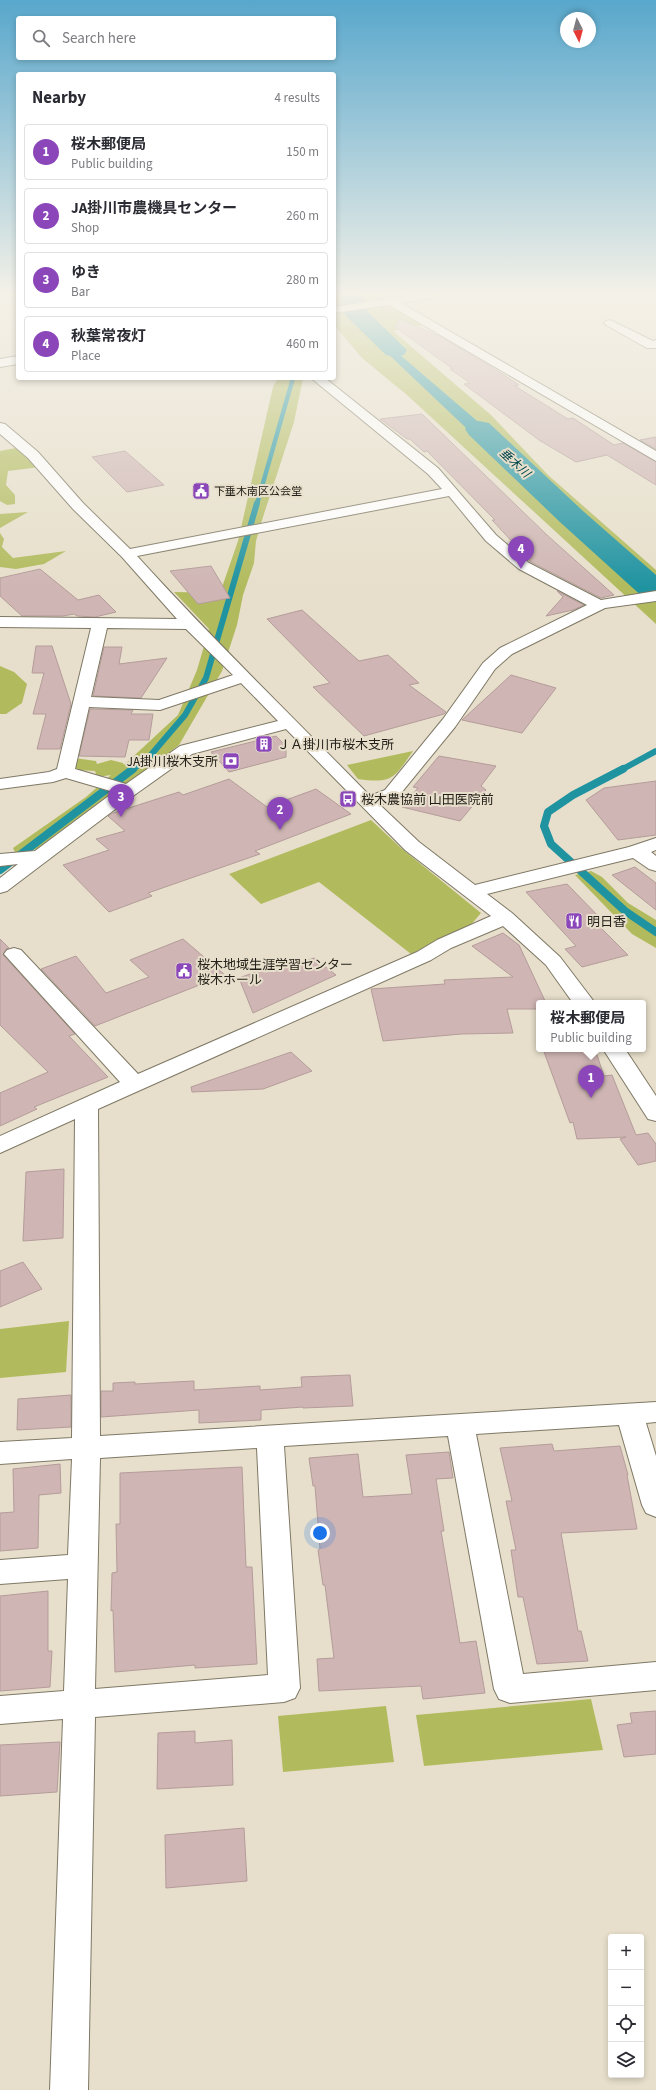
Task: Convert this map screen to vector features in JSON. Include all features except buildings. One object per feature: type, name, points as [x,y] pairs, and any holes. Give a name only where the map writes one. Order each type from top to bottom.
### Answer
[{"type":"street","points":[[335,393],[433,472],[452,491],[491,538],[524,566],[599,605]]},
{"type":"street","points":[[546,393],[656,457]]},
{"type":"street","points":[[0,427],[33,455],[78,506],[127,554],[190,624],[222,654],[368,803],[412,846],[505,917],[553,961],[582,1000]]},
{"type":"street","points":[[127,554],[237,534],[452,491]]},
{"type":"street","points":[[368,803],[391,794],[449,723],[489,666],[500,656],[512,648],[599,605],[656,596]]},
{"type":"street","points":[[0,622],[100,625],[190,624]]},
{"type":"street","points":[[65,772],[83,702],[100,625]]},
{"type":"street","points":[[83,702],[160,706],[244,677]]},
{"type":"street","points":[[0,886],[126,790],[186,750],[290,723]]},
{"type":"street","points":[[0,784],[53,777],[65,772],[126,790]]},
{"type":"street","points":[[472,891],[636,851],[656,844]]},
{"type":"street","points":[[636,851],[656,865]]},
{"type":"street","points":[[0,860],[38,857]]},
{"type":"street","points":[[0,1145],[424,956],[444,944],[505,917]]},
{"type":"street","points":[[14,954],[135,1084]]},
{"type":"street","points":[[616,1052],[656,1114]]},
{"type":"street","points":[[69,2090],[86,1447],[87,1105]]},
{"type":"street","points":[[0,1452],[643,1413],[656,1505]]},
{"type":"street","points":[[460,1424],[510,1689],[656,1676]]},
{"type":"street","points":[[0,1710],[284,1688],[270,1436]]},
{"type":"street","points":[[0,1572],[82,1566]]},
{"type":"green space","points":[[272,393],[300,393],[294,422],[256,541],[254,563],[243,595],[237,625],[222,671],[179,745],[63,835],[37,849],[16,854],[13,848],[86,797],[111,775],[97,777],[95,771],[76,770],[71,767],[74,758],[96,761],[97,764],[111,760],[123,763],[124,765],[178,715],[197,670],[209,629],[174,592],[220,593],[238,541]]},
{"type":"green space","points":[[404,393],[465,393],[491,415],[548,475],[656,570],[656,624]]},
{"type":"green space","points":[[21,447],[40,467],[8,471],[6,485],[15,495],[15,504],[7,505],[0,501],[0,451]]},
{"type":"green space","points":[[28,512],[0,528],[0,514]]},
{"type":"green space","points":[[0,533],[4,539],[2,547],[13,558],[66,551],[44,564],[16,569],[0,567]]},
{"type":"green space","points":[[0,666],[14,672],[27,684],[22,703],[6,714],[0,714]]},
{"type":"green space","points":[[413,751],[392,777],[379,781],[358,779],[347,765]]},
{"type":"green space","points":[[371,820],[401,848],[481,913],[469,927],[411,954],[319,882],[261,904],[229,874]]},
{"type":"green space","points":[[591,871],[602,877],[628,903],[656,920],[656,948],[632,934],[575,875]]},
{"type":"green space","points":[[69,1321],[66,1372],[0,1378],[0,1329]]},
{"type":"green space","points":[[591,1699],[603,1750],[424,1766],[416,1715]]},
{"type":"green space","points":[[386,1706],[394,1762],[283,1772],[278,1716]]},
{"type":"water","points":[[429,393],[444,393],[476,420],[520,468],[542,488],[483,444]]},
{"type":"waterway","points":[[257,504],[289,393]]},
{"type":"waterway","name":"垂木川","points":[[479,429],[572,517],[656,592]]},
{"type":"waterway","points":[[132,770],[150,756],[185,715],[206,678],[257,503]]},
{"type":"waterway","points":[[621,770],[656,751]]},
{"type":"waterway","points":[[0,870],[133,769]]},
{"type":"waterway","points":[[623,769],[573,795],[548,812],[544,826],[551,844],[625,911],[656,932]]},
{"type":"place","name":"下垂木南区公会堂","points":[[201,491]]},
{"type":"place","name":"秋葉常夜灯","points":[[521,569]]},
{"type":"place","name":"ＪＡ掛川市桜木支所","points":[[264,744]]},
{"type":"place","name":"JA掛川桜木支所","points":[[231,761]]},
{"type":"place","name":"桜木農協前 山田医院前","points":[[348,799]]},
{"type":"place","name":"ゆき","points":[[121,817]]},
{"type":"place","name":"JA掛川市農機具センター","points":[[280,830]]},
{"type":"place","name":"明日香","points":[[574,921]]},
{"type":"place","name":"桜木地域生涯学習センター 桜木ホール","points":[[184,971]]},
{"type":"place","name":"桜木郵便局","points":[[591,1098]]}]
